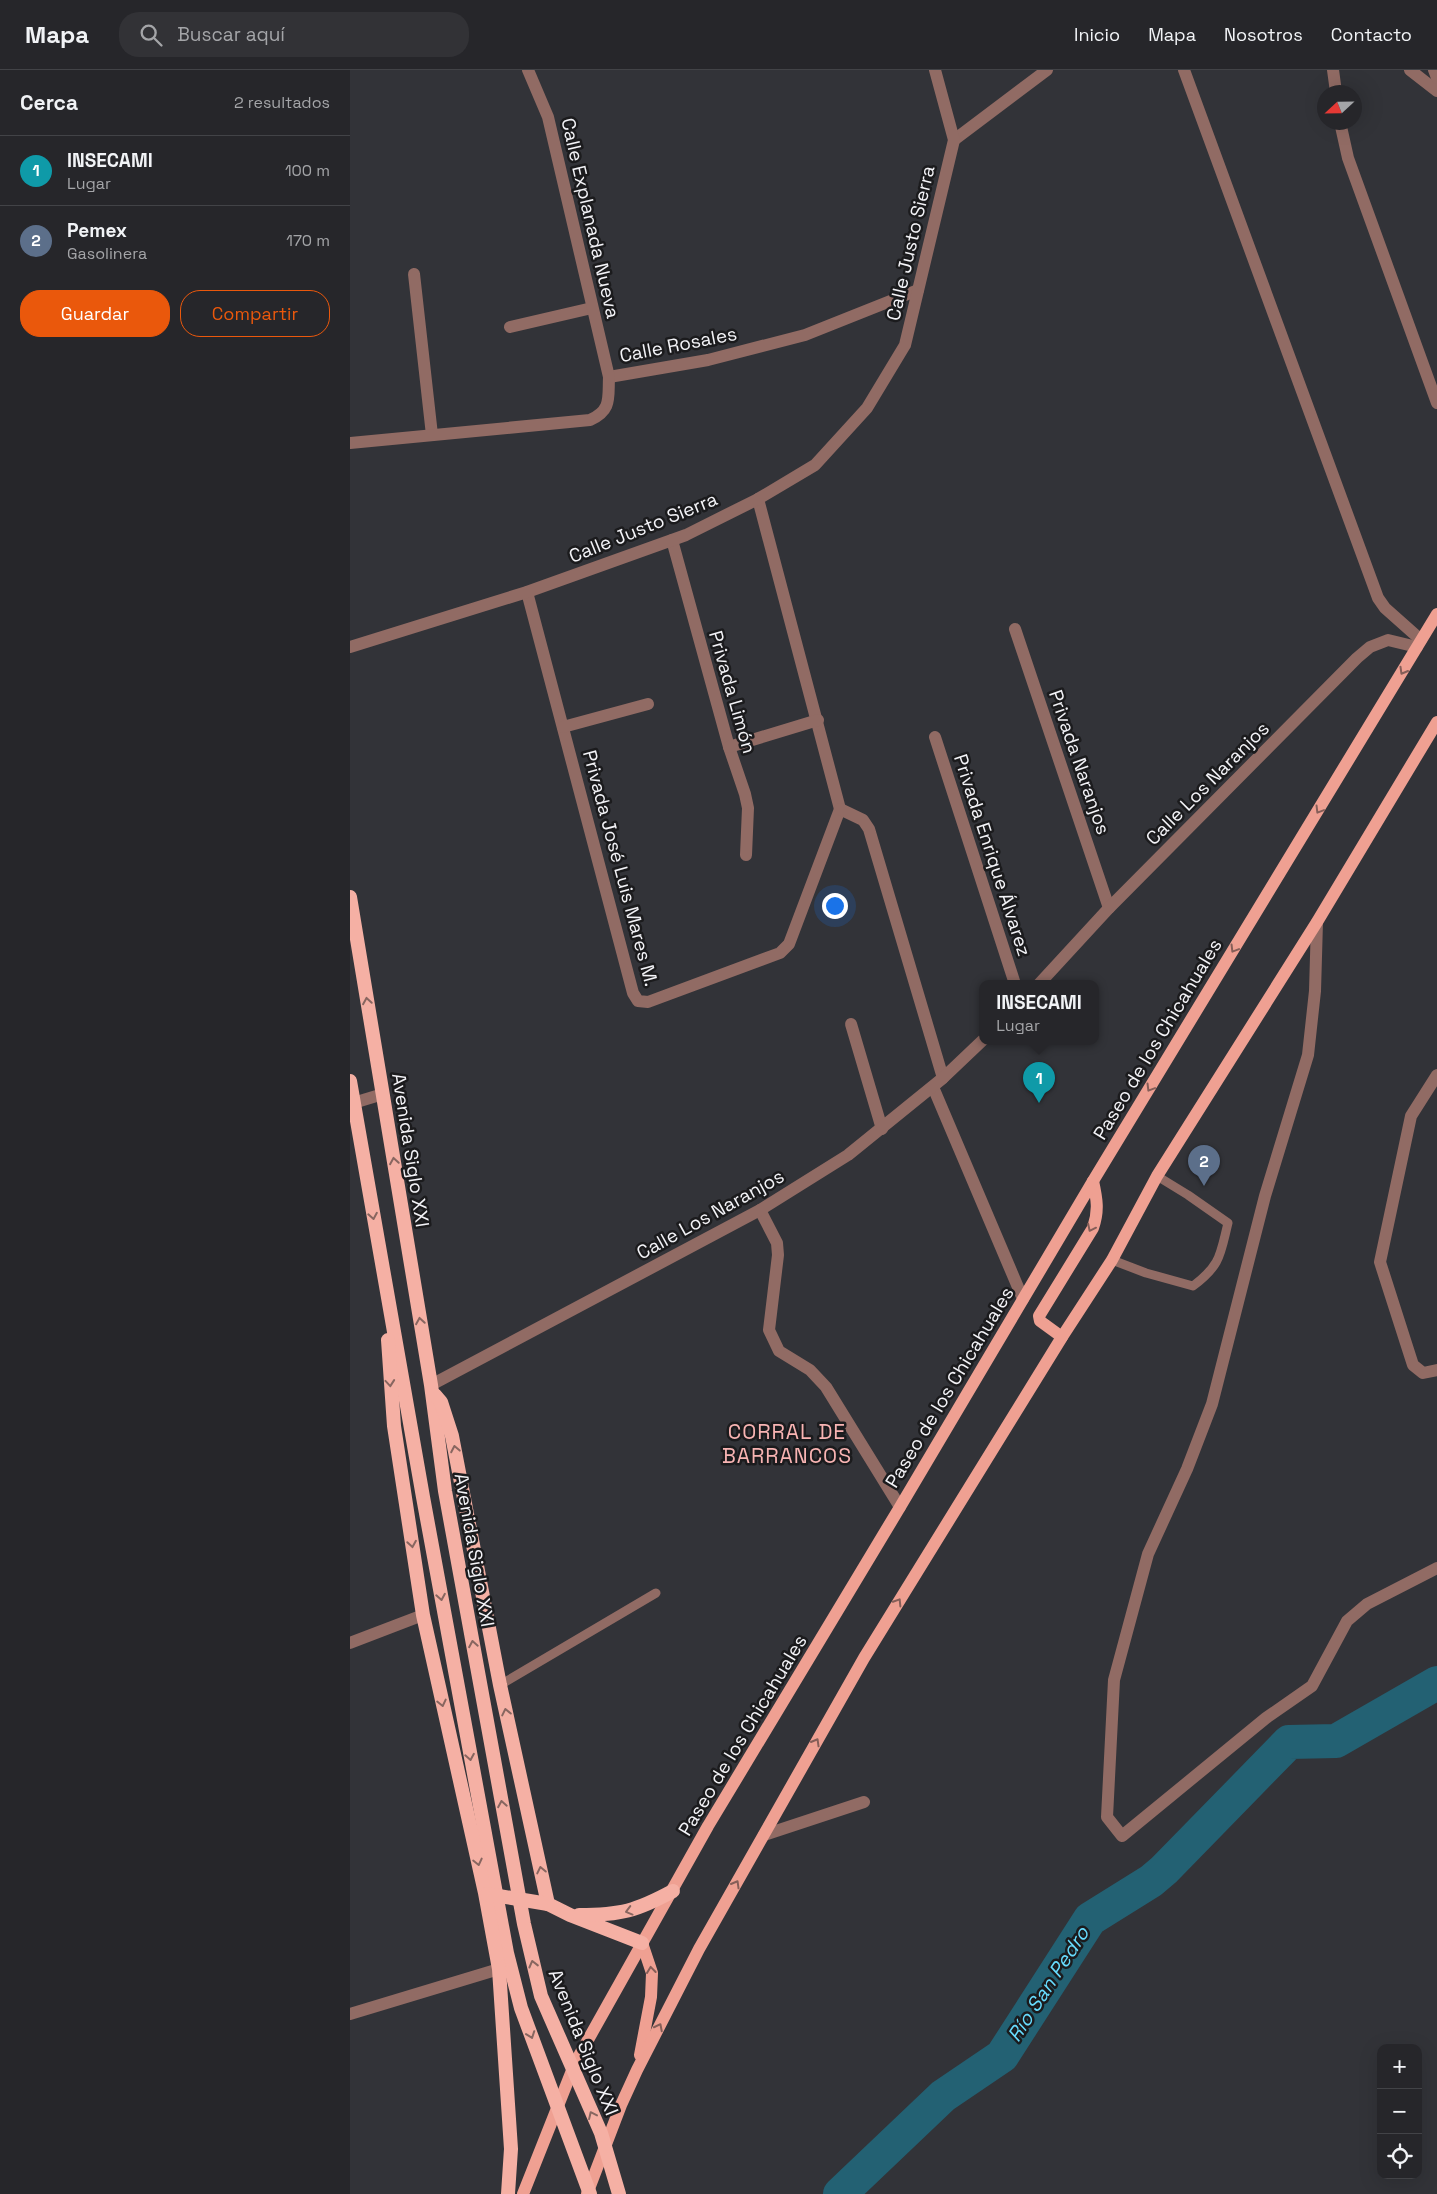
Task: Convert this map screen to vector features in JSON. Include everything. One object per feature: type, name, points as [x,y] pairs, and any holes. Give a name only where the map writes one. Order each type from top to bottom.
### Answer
[{"type":"highway","name":"Avenida Siglo XXI","points":[[350,897],[431,1388],[444,1491],[524,1924],[541,1996],[601,2133],[619,2194]]},
{"type":"highway","points":[[350,1081],[352,1104],[422,1497],[507,1953],[521,2008],[588,2194]]},
{"type":"highway","points":[[388,1299],[388,1361],[394,1426],[423,1615],[485,1893],[499,1969],[511,2149],[508,2194]]},
{"type":"highway","points":[[431,1388],[441,1402],[452,1436],[500,1685],[548,1904]]},
{"type":"highway","points":[[570,1915],[610,1915],[628,1912],[646,1906],[673,1891]]},
{"type":"highway","points":[[485,1893],[548,1904],[570,1915],[642,1943]]},
{"type":"main road","name":"Paseo de los Chicahuales","points":[[523,2194],[574,2062],[718,1809],[1093,1181],[1437,614]]},
{"type":"main road","points":[[588,2194],[621,2105],[699,1949],[864,1658],[1062,1337],[1112,1260],[1157,1176],[1316,922],[1437,722]]},
{"type":"main road","points":[[1062,1337],[1040,1321],[1039,1316],[1092,1228],[1097,1216],[1098,1202],[1093,1181]]},
{"type":"main road","points":[[637,2070],[651,1997],[652,1973],[642,1943]]},
{"type":"street","name":"Calle Explanada Nueva","points":[[528,70],[548,117],[609,377]]},
{"type":"street","name":"Calle Justo Sierra","points":[[350,647],[527,592],[672,540],[758,499],[815,465],[867,408],[905,345],[954,140],[935,70]]},
{"type":"street","points":[[954,140],[1047,70]]},
{"type":"street","points":[[1184,70],[1378,598],[1385,608],[1419,643]]},
{"type":"street","points":[[1333,70],[1335,85]]},
{"type":"street","points":[[1410,70],[1437,91]]},
{"type":"street","points":[[1434,70],[1437,78]]},
{"type":"street","points":[[1342,130],[1348,158],[1437,403]]},
{"type":"street","points":[[414,274],[432,435]]},
{"type":"street","name":"Calle Rosales","points":[[350,443],[590,420],[601,415],[607,408],[609,377],[708,360],[806,335],[918,290]]},
{"type":"street","points":[[510,327],[592,308]]},
{"type":"street","points":[[758,499],[818,720],[840,810],[863,820],[869,829],[943,1078]]},
{"type":"street","name":"Privada Limón","points":[[672,540],[729,748],[745,794],[748,808],[746,855]]},
{"type":"street","name":"Privada José Luis Mares M.","points":[[527,592],[630,984],[638,1001],[648,1002],[780,953],[789,944],[840,810]]},
{"type":"street","name":"Privada Naranjos","points":[[1015,629],[1109,908]]},
{"type":"street","name":"Calle Los Naranjos","points":[[1043,980],[1109,908],[1357,658],[1370,647],[1388,640],[1419,643]]},
{"type":"street","points":[[563,727],[648,704]]},
{"type":"street","points":[[729,748],[818,720]]},
{"type":"street","name":"Privada Enrique Álvarez","points":[[935,737],[1014,980]]},
{"type":"street","points":[[1316,922],[1315,991],[1308,1055],[1265,1196],[1212,1404],[1187,1469],[1148,1554],[1114,1680],[1107,1817],[1122,1836],[1266,1718],[1312,1686],[1346,1621],[1367,1604],[1437,1568]]},
{"type":"street","points":[[851,1024],[882,1129]]},
{"type":"street","name":"Calle Los Naranjos","points":[[431,1388],[760,1210],[848,1155],[933,1087],[979,1044]]},
{"type":"street","points":[[1436,1079],[1411,1116],[1380,1262],[1413,1366],[1423,1373],[1437,1370]]},
{"type":"street","points":[[933,1087],[1023,1299]]},
{"type":"street","points":[[352,1104],[383,1094]]},
{"type":"street","points":[[760,1210],[777,1243],[778,1255],[770,1330],[779,1351],[810,1370],[826,1387],[900,1507]]},
{"type":"street","points":[[350,1643],[423,1615]]},
{"type":"street","points":[[764,1835],[864,1802]]},
{"type":"street","points":[[350,2014],[499,1969]]},
{"type":"lane","points":[[1112,1260],[1146,1273],[1193,1286],[1218,1261],[1228,1223],[1157,1176]]},
{"type":"lane","points":[[500,1685],[656,1593]]},
{"type":"waterway","name":"Río San Pedro","points":[[840,2194],[943,2096],[1002,2056],[1090,1919],[1151,1881],[1164,1870],[1289,1742],[1336,1741],[1437,1683]]},
{"type":"place","name":"INSECAMI","points":[[1039,1103]]},
{"type":"place","name":"Pemex","points":[[1204,1186]]},
{"type":"district","name":"CORRAL DE BARRANCOS","points":[[787,1444]]}]
